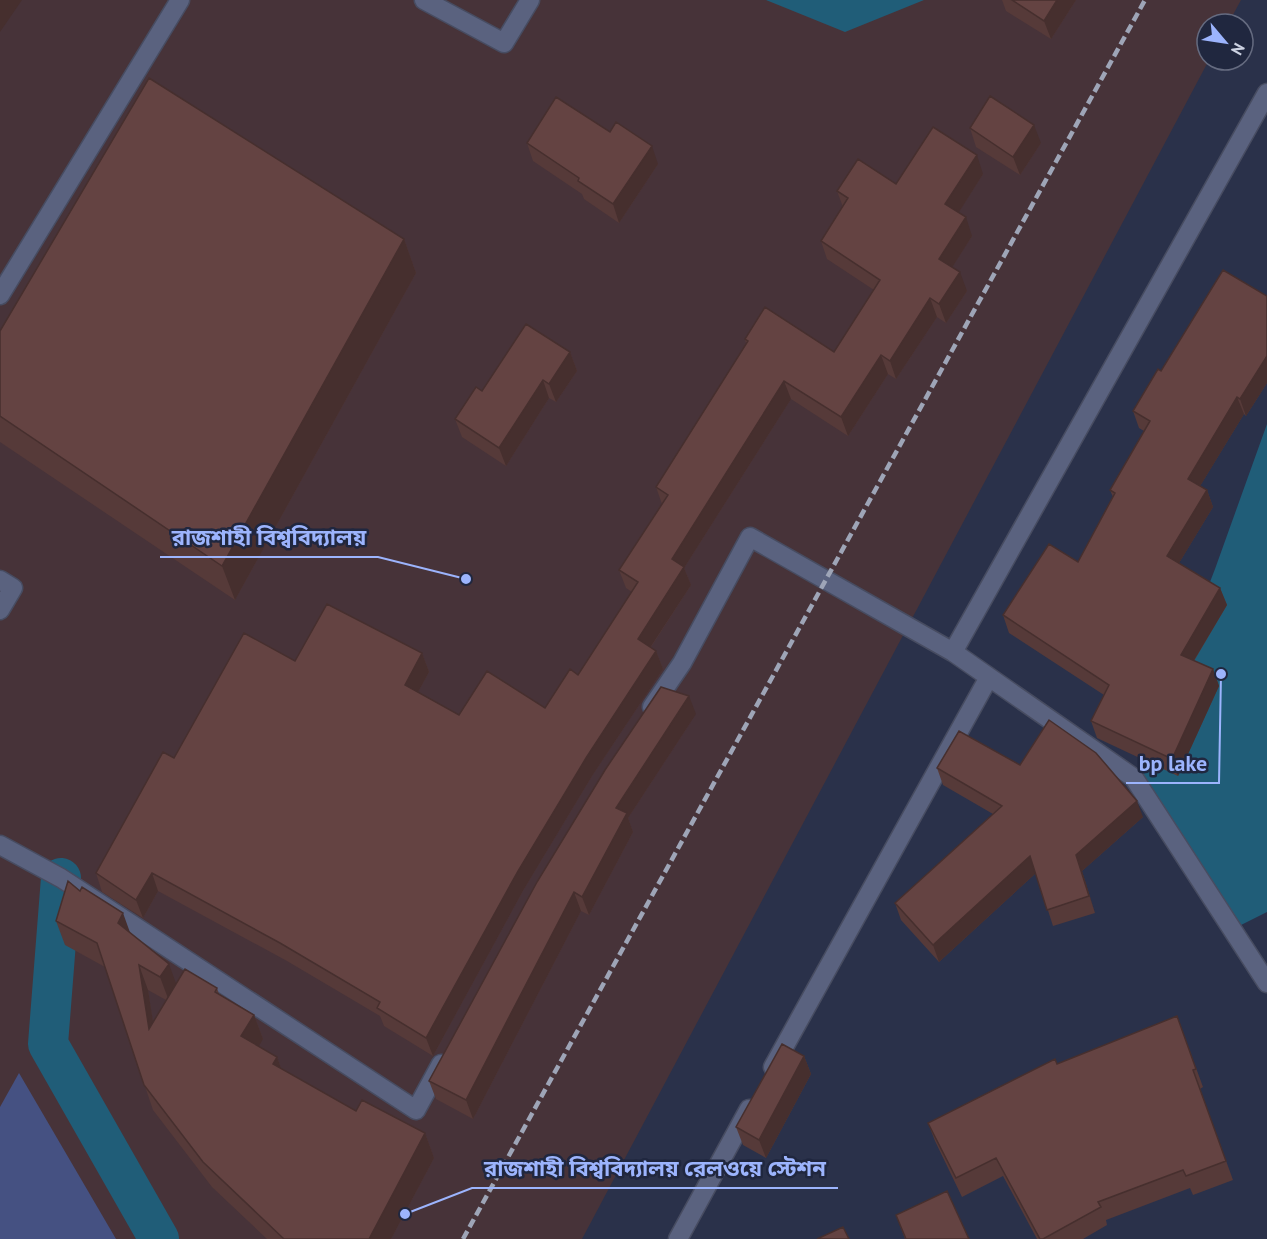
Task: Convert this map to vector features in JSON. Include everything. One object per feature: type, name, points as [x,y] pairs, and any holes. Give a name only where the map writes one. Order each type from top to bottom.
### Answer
[{"type":"street","points":[[0,295],[180,0]]},
{"type":"street","points":[[424,0],[504,44],[530,0]]},
{"type":"street","points":[[953,652],[1267,93]]},
{"type":"street","points":[[642,723],[682,663],[750,537],[953,652],[1134,778],[1267,983]]},
{"type":"street","points":[[0,580],[13,588],[0,610]]},
{"type":"street","points":[[678,1239],[989,678]]},
{"type":"street","points":[[0,845],[61,878],[416,1110],[450,1048]]},
{"type":"shaded area","points":[[0,0],[1241,0],[1234,12],[1195,12],[1195,72],[1203,72],[582,1239],[0,1239]]},
{"type":"shaded area","points":[[766,0],[924,0],[845,32]]},
{"type":"shaded area","points":[[1267,424],[1267,912],[1233,929],[1134,778],[1215,569]]},
{"type":"shaded area","points":[[19,1073],[116,1239],[0,1239],[0,1107]]},
{"type":"building","points":[[1012,0],[1057,0],[1044,21]]},
{"type":"building","points":[[149,78],[404,239],[222,566],[0,416],[0,331]]},
{"type":"building","points":[[990,96],[1034,125],[1013,157],[970,128]]},
{"type":"building","points":[[556,97],[610,132],[616,122],[652,146],[613,204],[527,143]]},
{"type":"building","points":[[933,127],[977,155],[945,204],[966,217],[939,259],[960,272],[939,304],[930,298],[890,361],[881,355],[841,417],[784,381],[672,559],[684,567],[638,639],[656,651],[586,758],[518,871],[426,1038],[377,1008],[380,1002],[280,943],[152,873],[136,900],[96,873],[163,752],[174,758],[244,633],[295,661],[327,604],[422,653],[405,685],[459,715],[487,671],[545,708],[570,669],[578,675],[638,582],[619,570],[668,495],[656,487],[748,341],[745,339],[765,307],[834,352],[880,280],[821,241],[848,198],[837,191],[858,159],[896,184]]},
{"type":"building","points":[[1223,270],[1267,296],[1267,356],[1240,399],[1237,397],[1188,479],[1207,490],[1167,556],[1220,588],[1181,655],[1213,669],[1172,759],[1091,721],[1109,685],[1003,615],[1049,544],[1078,562],[1115,493],[1110,490],[1150,421],[1133,411],[1158,369],[1161,371]]},
{"type":"building","points":[[526,324],[570,352],[549,384],[543,380],[499,448],[455,419],[476,387],[482,391]]},
{"type":"building","points":[[661,687],[689,696],[616,808],[627,813],[582,897],[574,892],[466,1100],[429,1081],[537,882],[605,770]]},
{"type":"building","points":[[1049,720],[1096,753],[1137,801],[1076,855],[1089,896],[1047,910],[1030,856],[933,945],[895,903],[1002,806],[937,768],[959,731],[1020,765]]},
{"type":"building","points":[[68,881],[80,891],[82,887],[123,913],[118,923],[169,964],[160,977],[139,965],[149,1029],[185,969],[217,988],[215,992],[254,1015],[241,1036],[277,1057],[273,1064],[356,1111],[362,1100],[425,1133],[369,1239],[284,1239],[203,1162],[144,1085],[97,943],[56,921]]},
{"type":"building","points":[[1177,1016],[1196,1069],[1193,1070],[1226,1161],[1186,1176],[1183,1170],[1098,1202],[1101,1207],[1043,1239],[1040,1239],[996,1158],[956,1178],[928,1123],[1055,1059],[1057,1064]]},
{"type":"building","points":[[782,1044],[804,1056],[759,1140],[736,1127]]},
{"type":"building","points":[[947,1191],[969,1239],[906,1239],[896,1215]]},
{"type":"building","points":[[843,1227],[849,1239],[817,1239]]},
{"type":"waterway","points":[[61,878],[48,1044],[159,1239]]},
{"type":"railway","points":[[463,1239],[1145,0]]},
{"type":"place","name":"রাজশাহী বিশ্ববিদ্যালয়","points":[[466,579]]},
{"type":"place","name":"bp lake","points":[[1221,674]]},
{"type":"place","name":"রাজশাহী বিশ্ববিদ্যালয় রেলওয়ে স্টেশন","points":[[405,1214]]}]
